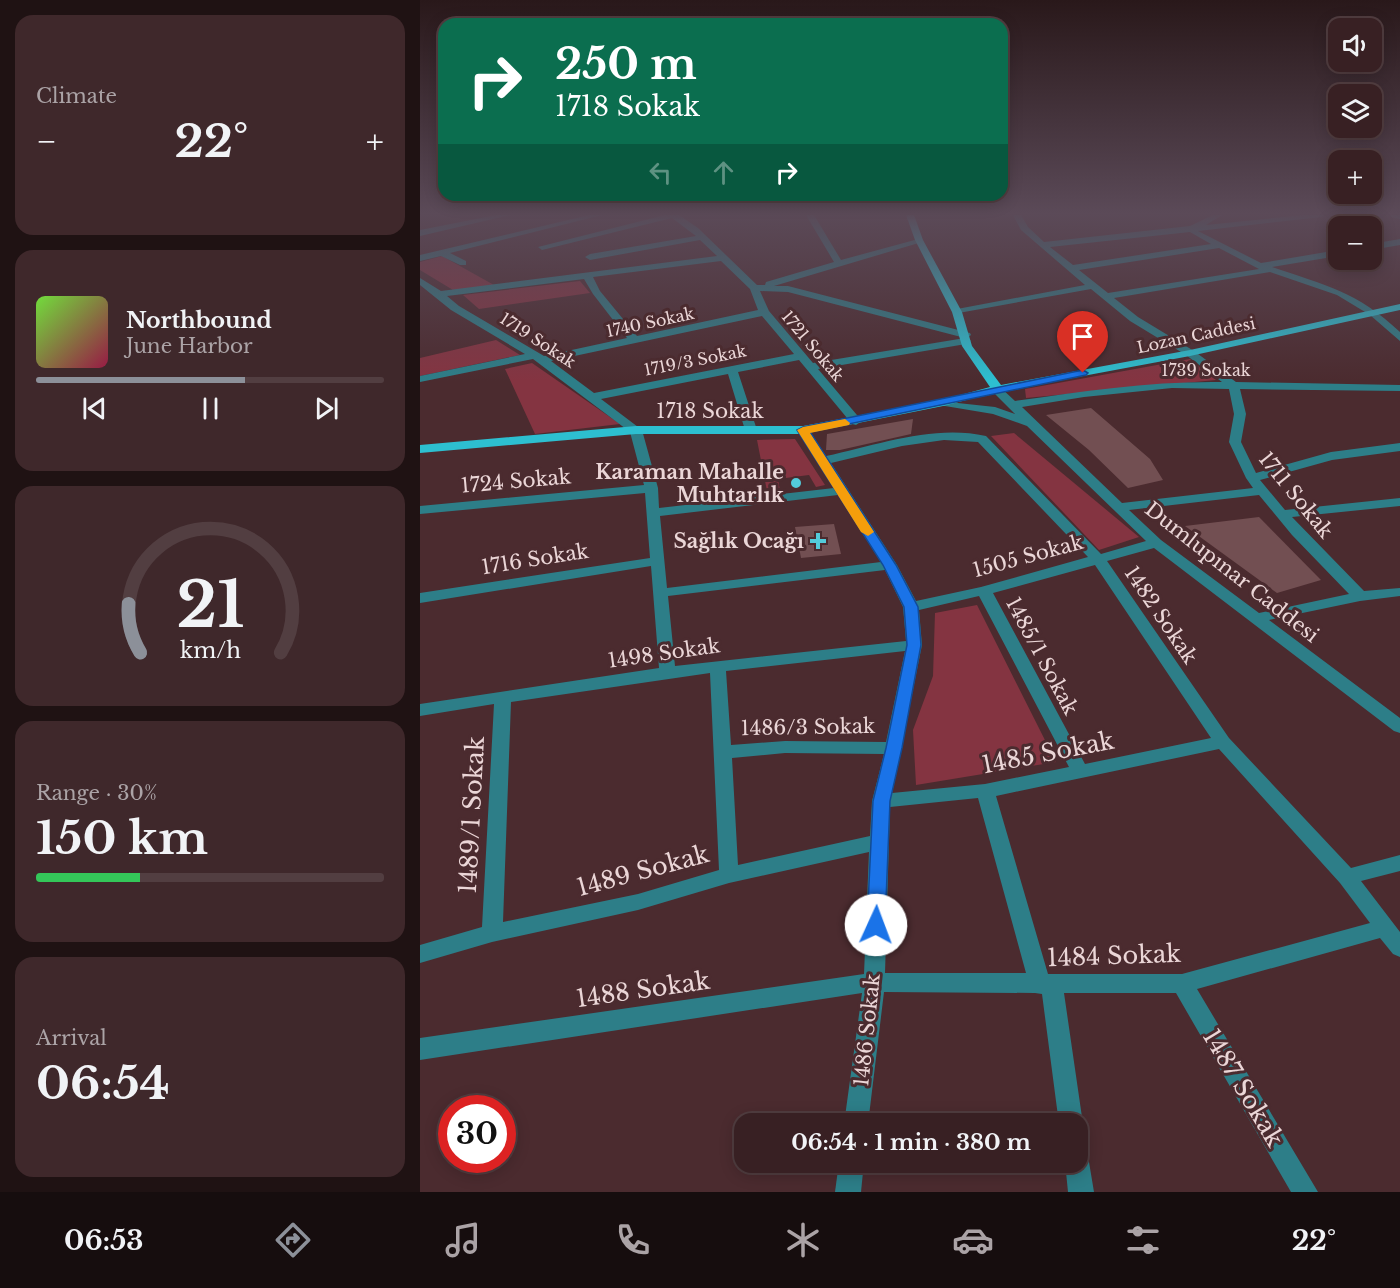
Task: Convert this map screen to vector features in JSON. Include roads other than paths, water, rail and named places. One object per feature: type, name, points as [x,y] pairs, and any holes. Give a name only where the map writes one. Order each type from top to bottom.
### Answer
[{"type":"main road","points":[[935,271],[957,312],[967,346],[995,383],[996,389]]},
{"type":"main road","name":"Lozan Caddesi","points":[[996,389],[1190,353],[1400,307]]},
{"type":"main road","name":"1718 Sokak","points":[[420,449],[636,430],[803,430],[943,403],[996,389]]},
{"type":"street","points":[[601,271],[604,274]]},
{"type":"street","points":[[427,288],[629,271]]},
{"type":"street","name":"1721 Sokak","points":[[737,271],[754,288],[764,312],[856,421]]},
{"type":"street","points":[[754,288],[810,271]]},
{"type":"street","points":[[1076,271],[1134,318],[1190,353],[1234,386]]},
{"type":"street","points":[[1107,296],[1249,271]]},
{"type":"street","points":[[1272,271],[1340,294],[1374,313],[1400,338]]},
{"type":"street","points":[[587,276],[596,292],[635,341]]},
{"type":"street","points":[[957,312],[1094,286]]},
{"type":"street","name":"1719 Sokak","points":[[427,288],[455,308],[538,358],[636,430]]},
{"type":"street","points":[[754,288],[788,289],[966,338]]},
{"type":"street","name":"1740 Sokak","points":[[420,379],[635,341],[764,312]]},
{"type":"street","points":[[812,367],[966,338]]},
{"type":"street","name":"1719/3 Sokak","points":[[593,397],[803,356]]},
{"type":"street","points":[[732,370],[751,430]]},
{"type":"street","name":"1739 Sokak","points":[[1013,405],[1084,394],[1172,385],[1400,388]]},
{"type":"street","name":"1711 Sokak","points":[[1234,386],[1240,414],[1235,442],[1252,478],[1282,514],[1360,596]]},
{"type":"street","name":"Dumlupınar Caddesi","points":[[996,389],[1156,543],[1400,727]]},
{"type":"street","points":[[943,403],[995,411],[1033,424]]},
{"type":"street","points":[[636,430],[651,488],[667,672]]},
{"type":"street","name":"1486 Sokak","points":[[803,430],[840,491],[890,565],[911,607],[914,645],[881,801],[874,982],[857,1113]]},
{"type":"street","name":"1482 Sokak","points":[[822,461],[937,436],[963,435],[982,439],[1098,559],[1223,742],[1347,877],[1400,948]]},
{"type":"street","points":[[1252,478],[1332,456],[1400,447]]},
{"type":"street","name":"1724 Sokak","points":[[420,510],[651,488]]},
{"type":"street","points":[[652,513],[840,491]]},
{"type":"street","points":[[1119,507],[1263,491]]},
{"type":"street","points":[[1282,514],[1400,502]]},
{"type":"street","name":"1505 Sokak","points":[[911,607],[984,591],[1156,543]]},
{"type":"street","name":"1716 Sokak","points":[[420,589],[656,557]]},
{"type":"street","name":"1716 Sokak","points":[[420,598],[656,557]]},
{"type":"street","points":[[659,593],[890,565]]},
{"type":"street","name":"1485/1 Sokak","points":[[984,591],[1080,771]]},
{"type":"street","points":[[1258,618],[1360,596],[1400,592]]},
{"type":"street","points":[[1384,595],[1400,602]]},
{"type":"street","name":"1498 Sokak","points":[[420,710],[667,672],[914,645]]},
{"type":"street","points":[[718,666],[729,875]]},
{"type":"street","name":"1489/1 Sokak","points":[[492,933],[503,698]]},
{"type":"street","name":"1485 Sokak","points":[[881,801],[985,791],[1223,742]]},
{"type":"street","name":"1486/3 Sokak","points":[[723,752],[785,747],[894,748]]},
{"type":"street","points":[[985,791],[1046,985],[1069,1113]]},
{"type":"street","name":"1489 Sokak","points":[[420,954],[492,933],[639,902],[729,875],[879,842]]},
{"type":"street","points":[[1347,877],[1400,863]]},
{"type":"street","name":"1484 Sokak","points":[[874,982],[1046,985],[1182,984],[1385,928]]},
{"type":"street","name":"1488 Sokak","points":[[420,1048],[874,982]]},
{"type":"street","name":"1487 Sokak","points":[[1182,984],[1305,1192]]},
{"type":"street","points":[[848,1192],[851,1173]]},
{"type":"street","points":[[1078,1173],[1081,1192]]},
{"type":"place","name":"Karaman Mahalle Muhtarlık","points":[[796,483]]},
{"type":"place","name":"Sağlık Ocağı","points":[[818,541]]}]
